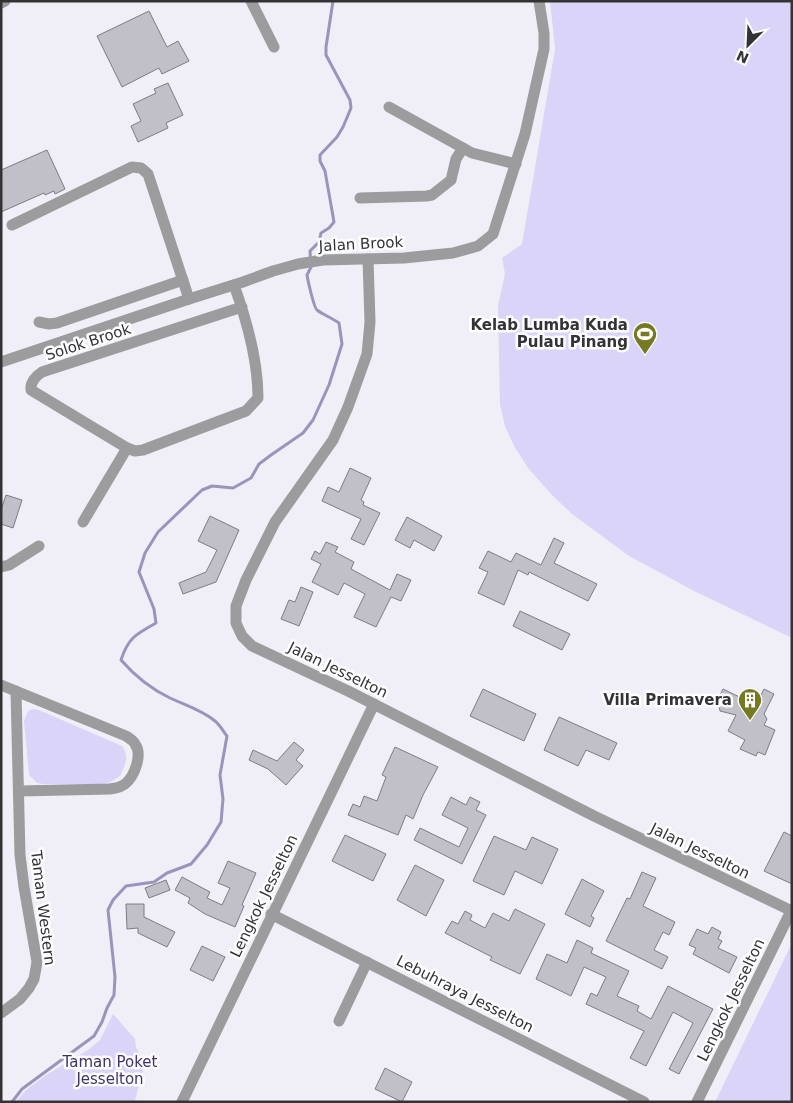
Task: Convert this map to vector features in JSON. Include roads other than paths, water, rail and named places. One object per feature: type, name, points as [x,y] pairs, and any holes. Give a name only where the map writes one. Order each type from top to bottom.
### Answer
[{"type":"street","points":[[251,1],[274,46]]},
{"type":"street","name":"Jalan Brook","points":[[1,362],[298,264],[323,260],[453,253],[478,246],[493,234],[526,128],[544,49],[544,33],[539,1]]},
{"type":"street","points":[[389,106],[472,153],[516,164]]},
{"type":"street","points":[[360,198],[432,195],[451,180],[456,159],[463,148]]},
{"type":"street","points":[[12,225],[132,167],[141,168],[148,174],[188,299]]},
{"type":"street","name":"Jalan Jesselton","points":[[368,259],[370,322],[367,354],[348,407],[332,440],[275,522],[246,580],[236,606],[236,623],[242,636],[252,646],[374,704],[594,816],[792,911]]},
{"type":"street","points":[[39,322],[48,324],[58,323],[183,280]]},
{"type":"street","points":[[83,522],[127,448],[135,451],[142,450],[246,411],[258,398],[256,366],[242,307],[234,285]]},
{"type":"street","name":"Solok Brook","points":[[127,448],[34,392],[31,387],[34,379],[42,372],[242,307]]},
{"type":"street","points":[[1,567],[9,565],[39,546]]},
{"type":"street","points":[[1,685],[126,736],[136,744],[138,755],[132,775],[127,783],[120,788],[19,791]]},
{"type":"street","name":"Taman Western","points":[[1,1013],[20,999],[29,988],[34,979],[37,962],[20,855],[16,691]]},
{"type":"street","name":"Lengkok Jesselton","points":[[182,1102],[374,704]]},
{"type":"street","name":"Lengkok Jesselton","points":[[697,1102],[792,911]]},
{"type":"street","name":"Lebuhraya Jesselton","points":[[272,914],[644,1102]]},
{"type":"street","points":[[339,1021],[368,962]]},
{"type":"waterway","points":[[12,1102],[22,1089],[94,1036],[102,1022],[114,995],[115,977],[108,910],[113,900],[126,886],[154,882],[167,873],[191,864],[207,845],[221,822],[223,799],[220,775],[227,736],[210,717],[156,691],[121,660],[127,646],[134,637],[156,623],[154,609],[139,572],[145,553],[158,532],[202,490],[212,486],[233,488],[251,478],[259,464],[303,433],[313,420],[329,385],[342,344],[339,323],[317,310],[307,275],[311,267],[310,251],[319,242],[321,233],[334,222],[325,171],[320,161],[320,155],[337,137],[351,108],[350,100],[326,55],[333,1]]},
{"type":"place","name":"Kelab Lumba Kuda Pulau Pinang","points":[[645,355]]},
{"type":"place","name":"Villa Primavera","points":[[750,721]]},
{"type":"park label","name":"Taman Poket Jesselton","points":[[110,1070]]}]
